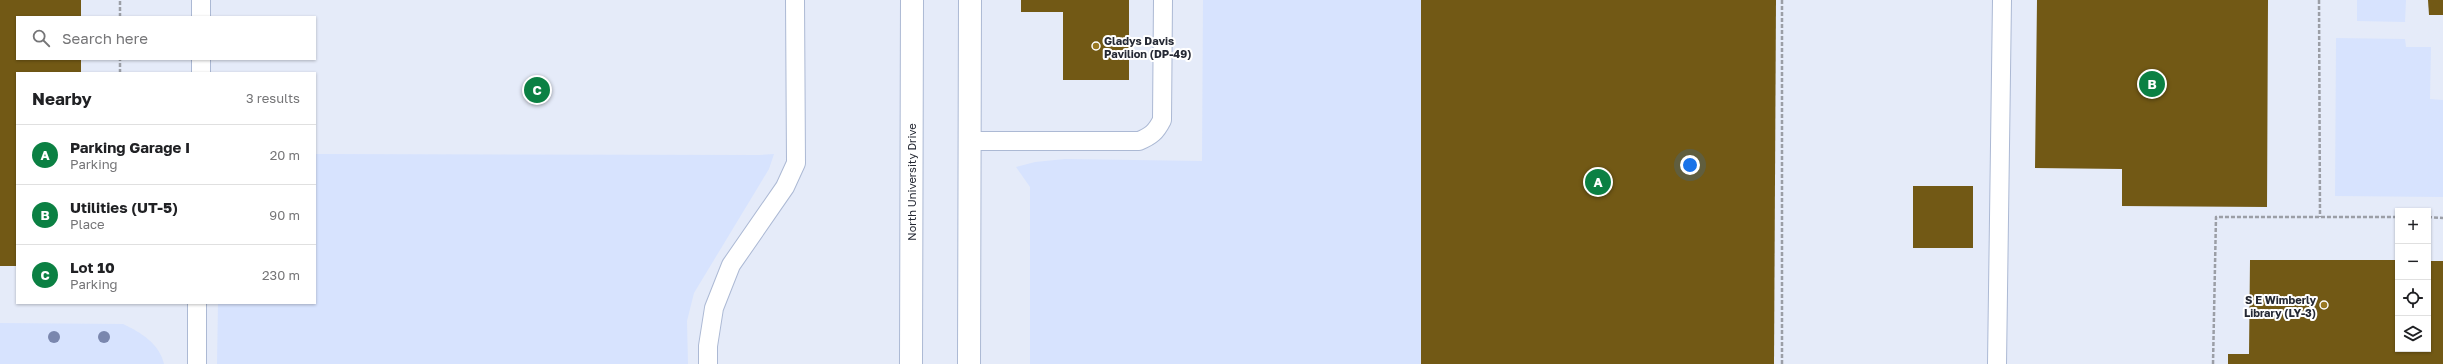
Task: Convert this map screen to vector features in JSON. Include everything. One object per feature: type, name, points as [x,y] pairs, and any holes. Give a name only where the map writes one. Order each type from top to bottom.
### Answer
[{"type":"street","name":"North University Drive","points":[[911,364],[912,0]]},
{"type":"street","points":[[969,364],[970,0]]},
{"type":"lane","points":[[200,0],[200,16]]},
{"type":"lane","points":[[708,364],[708,346],[714,308],[731,265],[785,187],[796,163],[795,0]]},
{"type":"lane","points":[[970,141],[1139,141],[1149,137],[1157,131],[1162,120],[1163,0]]},
{"type":"lane","points":[[1997,364],[2002,0]]},
{"type":"lane","points":[[200,60],[200,72]]},
{"type":"lane","points":[[196,364],[197,304]]},
{"type":"path","points":[[120,0],[120,16]]},
{"type":"path","points":[[1782,0],[1782,364]]},
{"type":"path","points":[[2319,0],[2320,217]]},
{"type":"path","points":[[120,60],[120,72]]},
{"type":"path","points":[[2213,364],[2216,217],[2395,217]]},
{"type":"path","points":[[2431,218],[2443,218]]},
{"type":"shaded area","points":[[0,0],[2443,0],[2443,364],[0,364]]},
{"type":"shaded area","points":[[1203,0],[1421,0],[1421,364],[1030,364],[1030,187],[1016,167],[1035,162],[1065,159],[1202,161]]},
{"type":"shaded area","points":[[2357,0],[2406,0],[2405,22],[2357,21]]},
{"type":"shaded area","points":[[2336,38],[2405,39],[2406,47],[2431,47],[2430,99],[2443,100],[2443,197],[2335,196]]},
{"type":"shaded area","points":[[316,154],[774,154],[769,169],[694,293],[687,321],[688,364],[217,364],[218,304],[316,304]]},
{"type":"shaded area","points":[[0,323],[123,324],[148,339],[158,350],[164,364],[0,364]]},
{"type":"building","points":[[0,0],[81,0],[81,16],[16,16],[16,60],[81,60],[81,72],[16,72],[16,266],[0,266]]},
{"type":"building","name":"Gladys Davis Pavilion (DP-49)","points":[[1021,0],[1129,0],[1129,80],[1063,80],[1063,12],[1021,12]]},
{"type":"building","points":[[1421,0],[1776,0],[1774,364],[1421,364]]},
{"type":"building","points":[[2037,0],[2268,0],[2267,207],[2122,206],[2122,169],[2035,168]]},
{"type":"building","points":[[2428,0],[2443,0],[2443,15],[2429,15]]},
{"type":"building","points":[[1913,186],[1973,186],[1973,248],[1913,248]]},
{"type":"building","name":"S E Wimberly Library (LY-3)","points":[[2250,260],[2395,260],[2395,352],[2431,352],[2431,261],[2443,261],[2443,364],[2228,364],[2228,354],[2249,354]]},
{"type":"place","name":"Gladys Davis Pavilion (DP-49)","points":[[1096,46]]},
{"type":"place","name":"Utilities (UT-5)","points":[[2152,84]]},
{"type":"place","name":"Lot 10","points":[[537,90]]},
{"type":"place","name":"Parking Garage I","points":[[1598,182]]},
{"type":"place","name":"S E Wimberly Library (LY-3)","points":[[2324,305]]}]
